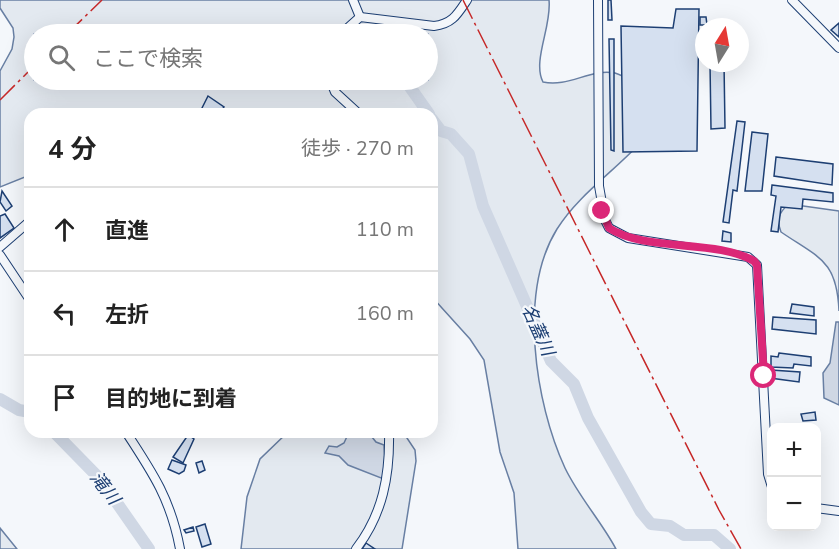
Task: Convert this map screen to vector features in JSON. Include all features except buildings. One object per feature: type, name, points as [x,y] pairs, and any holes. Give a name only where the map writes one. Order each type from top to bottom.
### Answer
[{"type":"street","points":[[353,0],[360,17]]},
{"type":"street","points":[[438,25],[453,20],[467,0]]},
{"type":"street","points":[[598,0],[599,186],[604,220],[609,228],[628,238],[748,257],[757,265],[769,477]]},
{"type":"street","points":[[792,0],[839,48]]},
{"type":"street","points":[[360,17],[418,24]]},
{"type":"street","points":[[353,24],[360,17]]},
{"type":"street","points":[[334,90],[352,108]]},
{"type":"street","points":[[0,247],[24,226]]},
{"type":"street","points":[[0,255],[24,291]]},
{"type":"street","points":[[130,438],[165,493],[175,521],[180,549]]},
{"type":"street","points":[[356,549],[380,508],[388,476],[389,438]]},
{"type":"street","points":[[821,509],[839,511]]},
{"type":"shaded area","points":[[0,0],[549,0],[548,21],[540,64],[543,82],[561,82],[606,72],[615,73],[633,81],[643,140],[586,194],[557,229],[545,255],[534,315],[539,380],[554,442],[571,479],[616,549],[518,549],[514,493],[500,452],[484,360],[470,339],[438,304],[438,108],[24,108],[24,177],[0,187],[0,71],[12,49],[13,28],[0,8]]},
{"type":"shaded area","points":[[789,204],[839,211],[839,311],[830,270],[816,255],[781,232],[779,216]]},
{"type":"shaded area","points":[[836,322],[839,322],[839,405],[824,398],[823,373],[830,363]]},
{"type":"shaded area","points":[[282,438],[407,438],[415,450],[416,461],[402,549],[241,549],[247,497],[260,459]]},
{"type":"shaded area","points":[[346,438],[373,438],[384,445],[386,474],[381,478],[348,465],[339,456],[325,453],[329,446],[337,447],[344,443]]},
{"type":"shaded area","points":[[0,528],[17,549],[0,549]]},
{"type":"waterway","name":"名蓋川","points":[[412,90],[425,108]]},
{"type":"waterway","name":"名蓋川","points":[[438,127],[441,131],[451,134],[469,154],[483,206],[551,361],[574,384],[588,418],[641,512],[651,524],[670,526],[684,535],[714,535],[730,549]]},
{"type":"waterway","name":"滝川","points":[[0,399],[24,411]]},
{"type":"waterway","name":"滝川","points":[[60,438],[101,480],[149,549]]},
{"type":"power","points":[[77,24],[102,0]]},
{"type":"power","points":[[463,0],[719,510],[741,549]]},
{"type":"power","points":[[0,100],[24,76]]},
{"type":"route","points":[[602,211],[609,228],[628,238],[690,246],[748,257],[754,261],[757,265],[764,376]]}]
